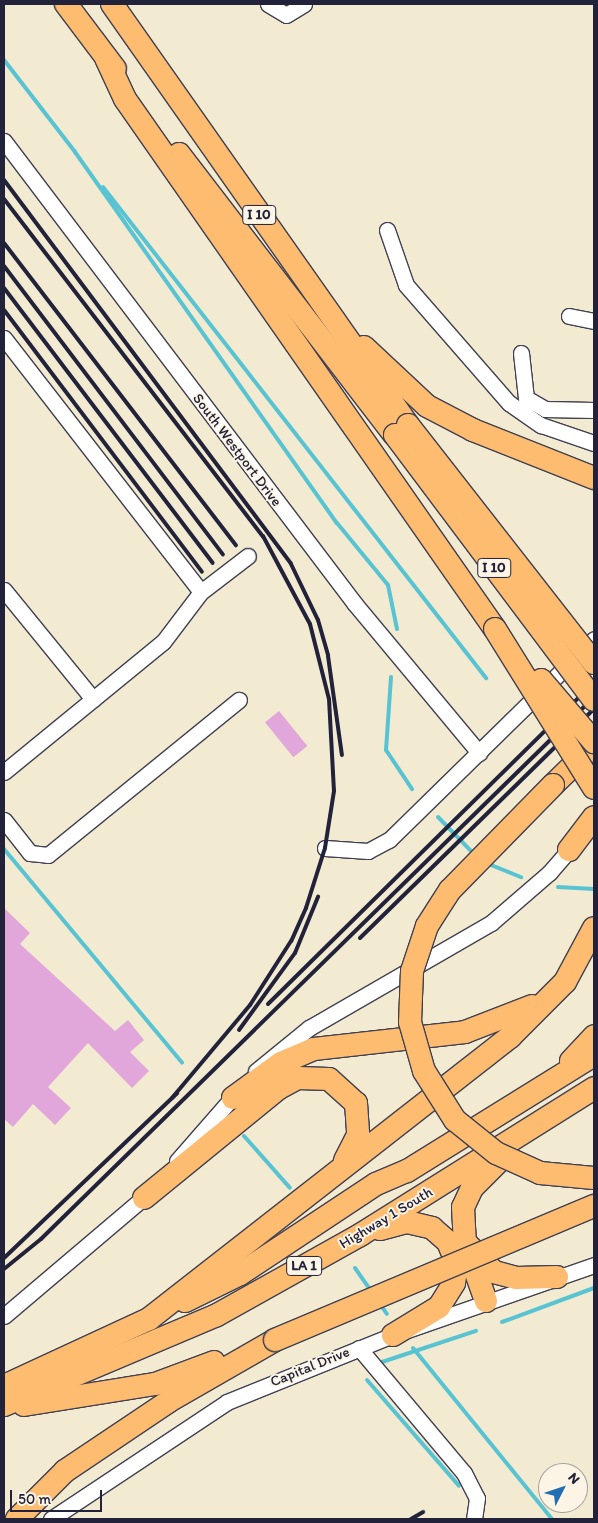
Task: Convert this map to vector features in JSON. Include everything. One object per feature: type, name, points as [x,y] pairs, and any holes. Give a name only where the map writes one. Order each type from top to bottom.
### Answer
[{"type":"highway","name":"I 10","points":[[66,4],[106,58],[401,430],[594,663]]},
{"type":"highway","name":"I 10","points":[[112,4],[328,314],[401,430],[594,700]]},
{"type":"highway","points":[[106,58],[125,99],[370,454],[495,629],[594,788]]},
{"type":"highway","points":[[328,314],[427,406],[473,430],[594,478]]},
{"type":"highway","points":[[495,629],[594,744],[450,890],[427,926],[412,972],[410,1022],[424,1071],[454,1120],[496,1153],[540,1173],[594,1178]]},
{"type":"highway","points":[[569,850],[594,817]]},
{"type":"highway","points":[[569,850],[594,822]]},
{"type":"highway","points":[[4,1386],[149,1319],[341,1167],[510,1037],[565,982],[594,928]]},
{"type":"highway","points":[[233,1098],[281,1063],[314,1048],[465,1032],[529,1008],[565,982]]},
{"type":"highway","points":[[541,1090],[594,1036]]},
{"type":"highway","name":"Highway 1 South","points":[[149,1319],[240,1274],[376,1184],[407,1171],[541,1090],[594,1055]]},
{"type":"highway","points":[[144,1198],[279,1088],[298,1078],[329,1079],[346,1089],[356,1103],[358,1136],[341,1167]]},
{"type":"highway","name":"Highway 1 South","points":[[4,1406],[218,1315],[360,1235],[592,1090]]},
{"type":"highway","points":[[393,1335],[439,1307],[454,1283],[460,1248],[463,1207],[472,1188],[529,1130]]},
{"type":"highway","points":[[4,1406],[155,1384],[274,1340],[594,1206]]},
{"type":"highway","points":[[360,1235],[408,1222],[432,1228],[494,1272],[516,1278],[557,1277]]},
{"type":"highway","points":[[460,1248],[481,1304]]},
{"type":"highway","points":[[17,1519],[65,1471],[169,1401],[274,1340]]},
{"type":"street","points":[[268,4],[286,15],[304,4]]},
{"type":"street","name":"South Westport Drive","points":[[4,141],[349,596],[479,753]]},
{"type":"street","points":[[387,230],[406,285],[509,403],[541,425],[594,443]]},
{"type":"street","points":[[569,316],[594,321]]},
{"type":"street","points":[[4,338],[201,592]]},
{"type":"street","points":[[521,353],[526,398],[545,408],[594,410]]},
{"type":"street","points":[[541,425],[545,408]]},
{"type":"street","points":[[4,772],[163,642],[201,592],[248,556]]},
{"type":"street","points":[[4,590],[93,699]]},
{"type":"street","points":[[325,848],[368,851],[389,840],[594,639]]},
{"type":"street","points":[[4,820],[30,853],[48,855],[239,700]]},
{"type":"street","points":[[4,1316],[144,1198],[274,1053],[309,1028],[491,923],[542,879],[569,850]]},
{"type":"street","name":"Capital Drive","points":[[51,1519],[227,1402],[393,1335],[594,1265]]},
{"type":"street","points":[[359,1348],[464,1473],[477,1498],[474,1519]]},
{"type":"building","points":[[279,711],[307,746],[293,757],[265,722]]},
{"type":"building","points":[[4,908],[30,933],[20,944],[115,1031],[128,1020],[144,1040],[130,1052],[149,1071],[132,1088],[88,1043],[48,1087],[71,1108],[55,1125],[33,1104],[13,1127],[4,1119]]},
{"type":"waterway","points":[[4,60],[75,152],[337,523],[388,585],[397,629]]},
{"type":"waterway","points":[[103,187],[486,678]]},
{"type":"waterway","points":[[391,677],[386,750],[412,789]]},
{"type":"waterway","points":[[438,817],[474,854]]},
{"type":"waterway","points":[[4,849],[182,1063]]},
{"type":"waterway","points":[[486,863],[521,877]]},
{"type":"waterway","points":[[558,887],[594,889]]},
{"type":"waterway","points":[[244,1136],[290,1188]]},
{"type":"waterway","points":[[355,1268],[372,1292]]},
{"type":"waterway","points":[[502,1322],[594,1288]]},
{"type":"waterway","points":[[380,1304],[387,1314]]},
{"type":"waterway","points":[[382,1362],[476,1331]]},
{"type":"waterway","points":[[413,1348],[552,1519]]},
{"type":"waterway","points":[[367,1380],[459,1486]]},
{"type":"railway","points":[[4,180],[291,564],[318,620],[328,656],[342,755]]},
{"type":"railway","points":[[4,199],[263,536],[310,624],[329,699],[334,791],[325,848],[306,908],[291,941],[250,1005],[172,1098]]},
{"type":"railway","points":[[4,243],[236,545]]},
{"type":"railway","points":[[4,266],[223,554]]},
{"type":"railway","points":[[4,288],[213,563]]},
{"type":"railway","points":[[4,310],[202,572]]},
{"type":"railway","points":[[268,1004],[594,683]]},
{"type":"railway","points":[[4,1269],[41,1239],[594,697]]},
{"type":"railway","points":[[360,938],[594,709]]},
{"type":"railway","points":[[239,1030],[295,953],[318,897]]},
{"type":"railway","points":[[4,1258],[177,1093]]},
{"type":"railway","points":[[411,1519],[423,1512]]}]
